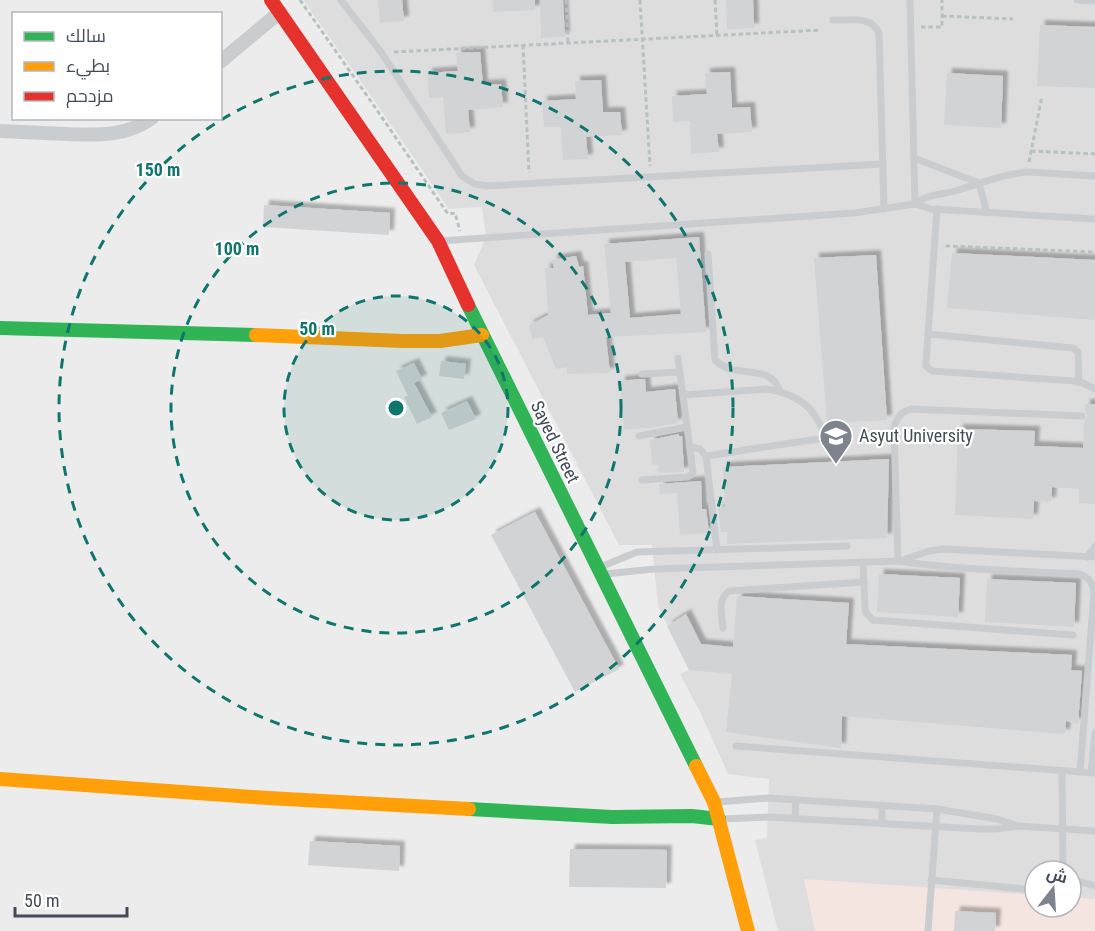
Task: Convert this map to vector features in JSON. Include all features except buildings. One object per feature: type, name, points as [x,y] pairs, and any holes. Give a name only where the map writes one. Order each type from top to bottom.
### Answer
[{"type":"street","name":"Sayed Street","points":[[271,0],[438,241],[482,335],[714,802],[748,931]]},
{"type":"street","points":[[222,60],[280,12]]},
{"type":"street","points":[[0,131],[99,135],[120,133],[148,120]]},
{"type":"street","points":[[0,328],[403,341],[440,341],[482,335]]},
{"type":"street","points":[[0,779],[268,798],[535,813],[612,817],[692,816],[719,819]]},
{"type":"street","points":[[692,816],[714,802]]},
{"type":"lane","points":[[341,0],[381,52],[462,176],[468,181],[481,185],[883,164]]},
{"type":"lane","points":[[910,0],[915,204]]},
{"type":"lane","points":[[1077,0],[1095,1]]},
{"type":"lane","points":[[833,20],[868,21],[875,25],[879,33],[884,209]]},
{"type":"lane","points":[[914,158],[979,183]]},
{"type":"lane","points":[[915,204],[921,198],[929,195],[956,191],[1008,174],[1028,172],[1095,176]]},
{"type":"lane","points":[[979,183],[987,213]]},
{"type":"lane","points":[[438,241],[837,215],[915,204],[937,209],[1095,219]]},
{"type":"lane","points":[[937,209],[926,366],[932,371],[1079,382],[1095,388]]},
{"type":"lane","points":[[708,254],[715,360],[730,370],[770,376],[780,392]]},
{"type":"lane","points":[[928,334],[1073,348],[1078,352],[1079,382]]},
{"type":"lane","points":[[642,480],[689,477],[693,472],[678,358]]},
{"type":"lane","points":[[642,374],[680,372]]},
{"type":"lane","points":[[683,395],[766,389],[780,392],[797,399],[813,412],[826,439]]},
{"type":"lane","points":[[898,561],[894,427],[904,411],[911,409],[1082,416]]},
{"type":"lane","points":[[639,436],[687,427]]},
{"type":"lane","points":[[706,456],[795,442],[846,438]]},
{"type":"lane","points":[[689,446],[700,449],[706,456],[717,550]]},
{"type":"lane","points":[[599,571],[638,552],[847,546]]},
{"type":"lane","points":[[898,561],[943,549],[1091,557],[1095,546]]},
{"type":"lane","points":[[599,571],[898,561],[959,568],[1080,574],[1092,583],[1094,593],[1080,772]]},
{"type":"lane","points":[[863,562],[866,613],[878,622],[1072,635]]},
{"type":"lane","points":[[723,628],[722,599],[729,591],[864,582]]},
{"type":"lane","points":[[736,746],[1093,773],[1095,733]]},
{"type":"lane","points":[[1062,771],[1063,859]]},
{"type":"lane","points":[[714,802],[768,798],[937,809],[997,819],[1018,826]]},
{"type":"lane","points":[[795,818],[796,800]]},
{"type":"lane","points":[[882,805],[882,823]]},
{"type":"lane","points":[[928,931],[937,809]]},
{"type":"lane","points":[[719,819],[768,817],[996,829],[1018,826],[1095,831]]},
{"type":"lane","points":[[931,880],[1023,889]]},
{"type":"path","points":[[300,0],[448,214],[455,213],[462,239]]},
{"type":"path","points":[[566,0],[568,43]]},
{"type":"path","points":[[640,0],[651,177]]},
{"type":"path","points":[[715,0],[717,36]]},
{"type":"path","points":[[911,27],[942,27],[942,0]]},
{"type":"path","points":[[942,16],[1013,19]]},
{"type":"path","points":[[381,52],[821,30]]},
{"type":"path","points":[[523,45],[530,183]]},
{"type":"path","points":[[1030,158],[1042,96]]},
{"type":"path","points":[[1031,151],[1095,154]]},
{"type":"path","points":[[943,251],[947,246],[1095,252]]},
{"type":"shaded area","name":"Asyut University","points":[[303,0],[1095,0],[1095,931],[778,931],[755,840],[767,838],[769,779],[728,774],[680,674],[689,670],[658,606],[652,545],[619,545],[474,265],[486,237],[482,207],[449,209]]},
{"type":"shaded area","points":[[804,879],[1023,894],[1023,919],[1083,919],[1083,898],[1095,899],[1095,931],[815,931]]},
{"type":"traffic: fast","points":[[468,305],[696,766]]},
{"type":"traffic: fast","points":[[0,328],[256,335]]},
{"type":"traffic: fast","points":[[469,809],[612,817],[692,816],[719,819]]},
{"type":"traffic: slow","points":[[256,335],[403,341],[440,341],[482,335]]},
{"type":"traffic: slow","points":[[696,766],[714,802],[748,931]]},
{"type":"traffic: slow","points":[[0,779],[268,798],[469,809]]},
{"type":"traffic: jam","points":[[271,0],[438,241],[468,305]]},
{"type":"place","name":"Asyut University","points":[[836,465]]}]
